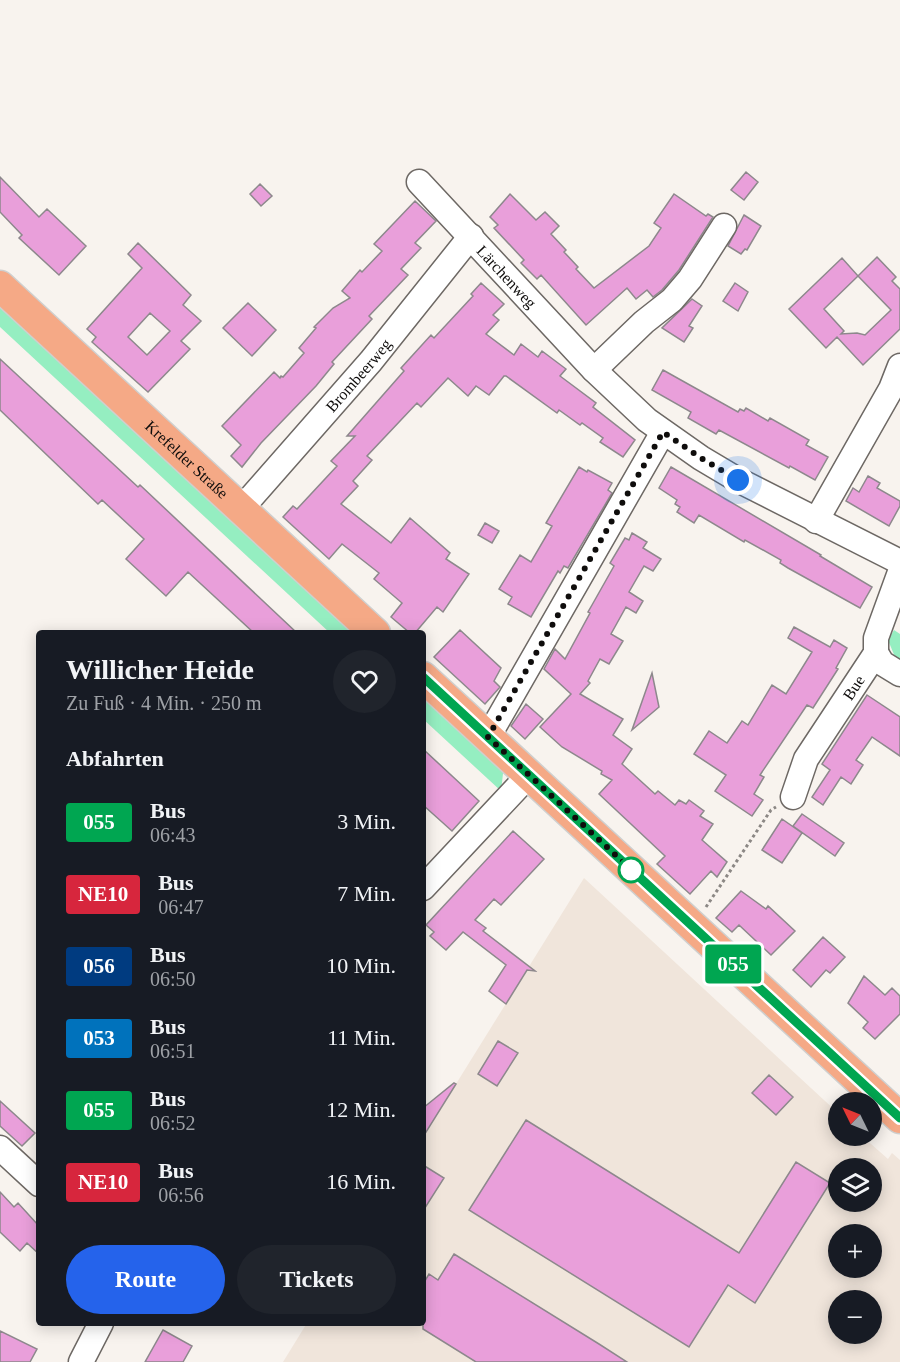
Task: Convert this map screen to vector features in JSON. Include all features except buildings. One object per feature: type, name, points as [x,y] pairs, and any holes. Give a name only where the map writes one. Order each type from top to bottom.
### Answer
[{"type":"main road","name":"Krefelder Straße","points":[[0,286],[372,630]]},
{"type":"main road","points":[[426,680],[900,1118]]},
{"type":"street","name":"Lärchenweg","points":[[419,182],[630,406],[663,432],[720,469],[816,521],[900,562]]},
{"type":"street","points":[[594,370],[644,322],[672,300],[690,279],[724,226]]},
{"type":"street","name":"Brombeerweg","points":[[241,509],[371,361],[471,236]]},
{"type":"street","points":[[816,521],[891,389],[900,366]]},
{"type":"street","points":[[488,737],[663,432]]},
{"type":"street","name":"Bue","points":[[793,797],[806,759],[876,653],[876,638],[900,572]]},
{"type":"street","points":[[876,653],[882,663],[900,674]]},
{"type":"street","points":[[426,885],[529,775]]},
{"type":"street","points":[[0,1148],[36,1181]]},
{"type":"street","points":[[81,1362],[99,1326]]},
{"type":"path","points":[[693,927],[771,810],[793,797]]},
{"type":"shaded area","points":[[584,878],[828,1104],[828,1146],[873,1146],[888,1159],[892,1153],[900,1160],[900,1362],[283,1362],[305,1326],[426,1326],[426,1132]]},
{"type":"green space","points":[[0,301],[358,630],[327,630],[0,327]]},
{"type":"green space","points":[[894,630],[900,634],[900,660],[895,657],[888,640]]},
{"type":"green space","points":[[426,694],[504,765],[501,791],[426,722]]},
{"type":"bus line","name":"055","points":[[426,680],[900,1118]]},
{"type":"route","points":[[631,870],[635,873],[488,737],[663,432],[738,480]]}]
